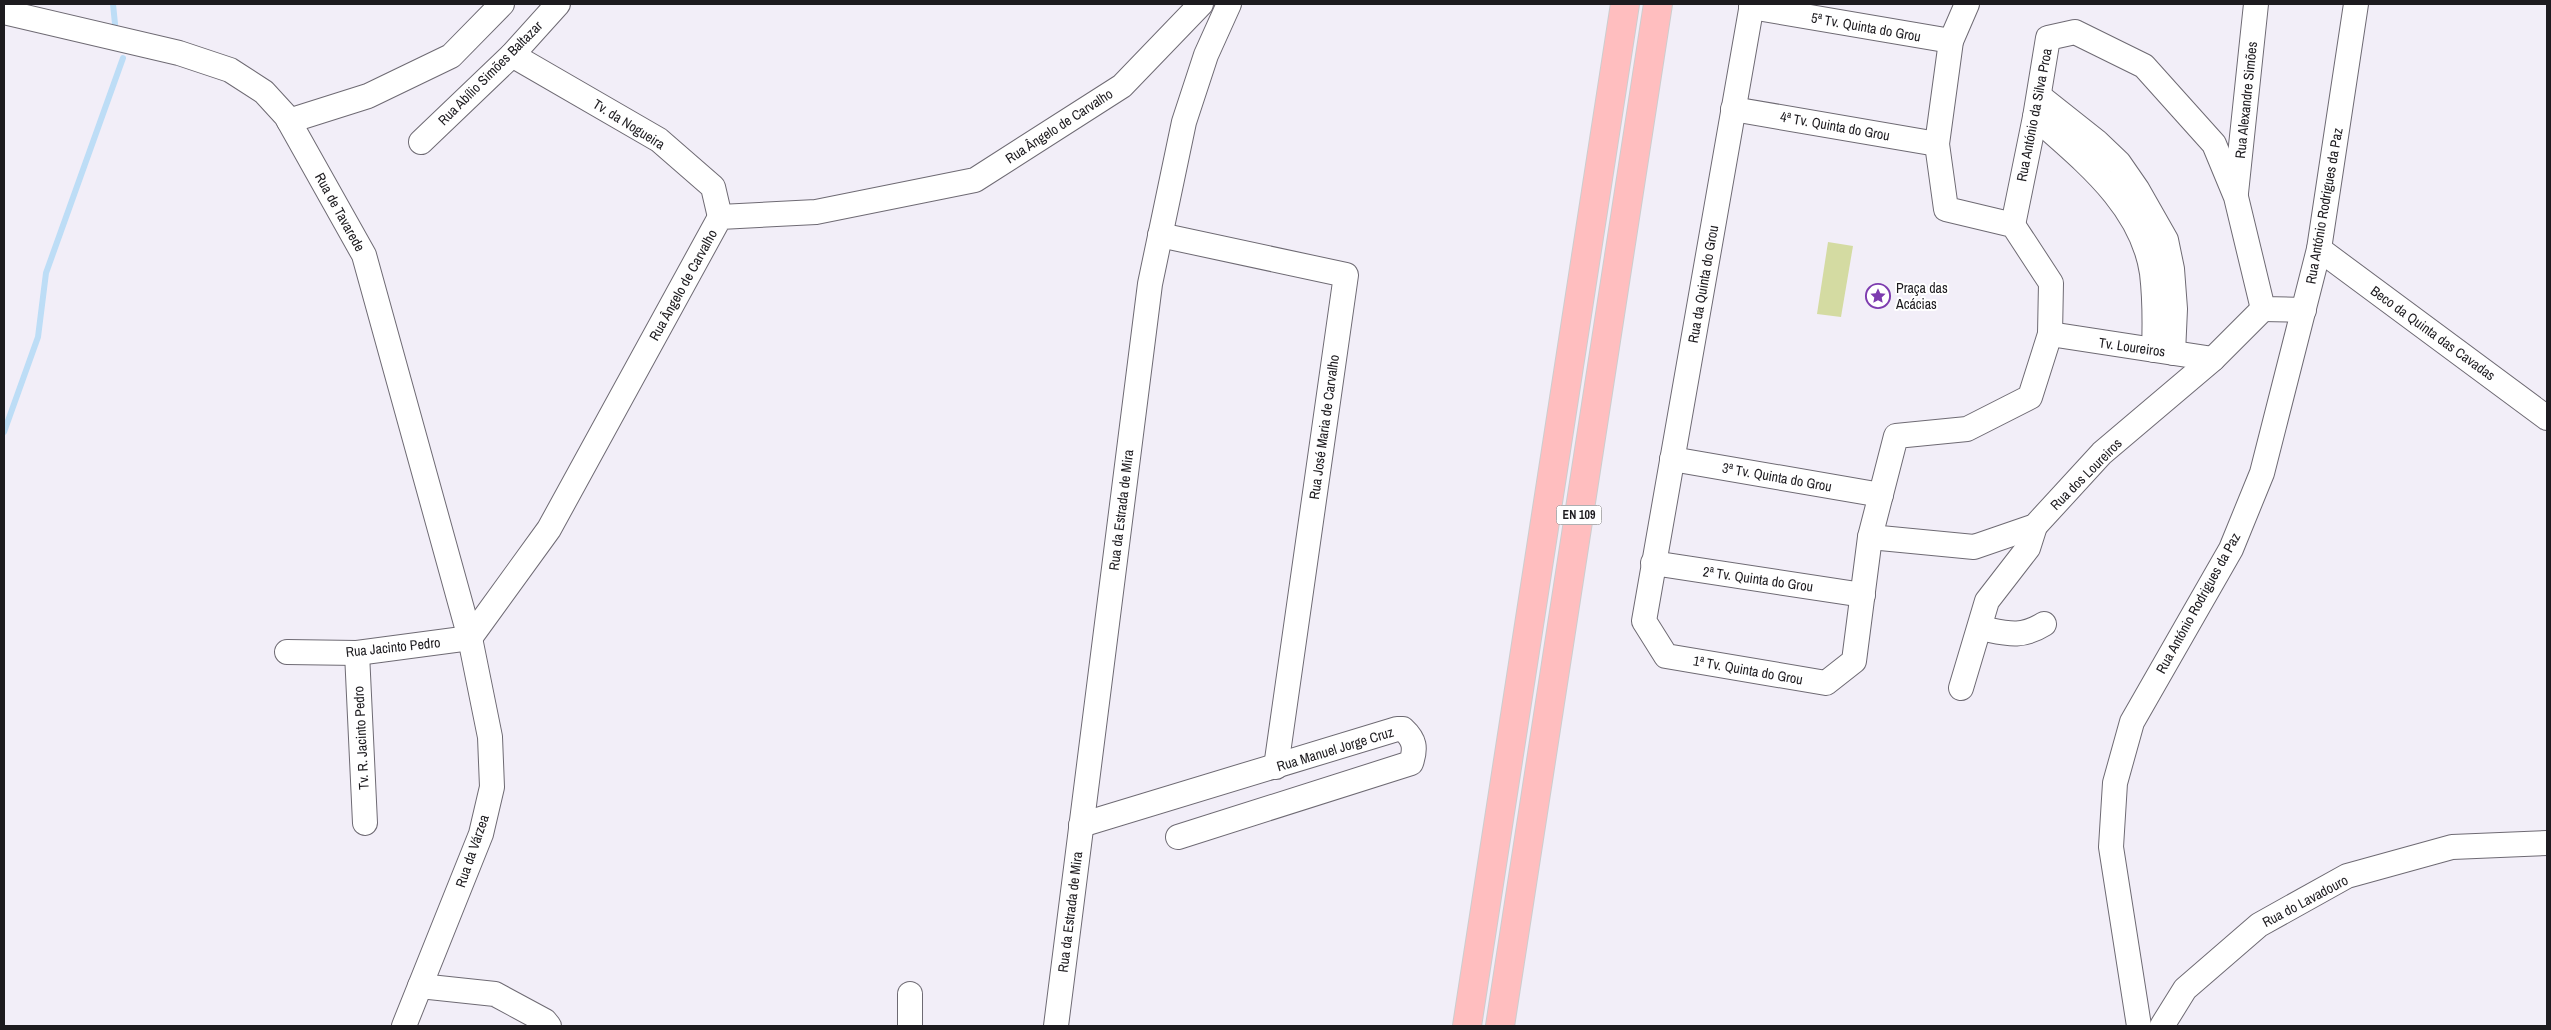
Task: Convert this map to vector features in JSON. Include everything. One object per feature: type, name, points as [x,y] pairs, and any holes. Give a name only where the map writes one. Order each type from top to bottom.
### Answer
[{"type":"main road","name":"EN 109","points":[[1467,1026],[1625,4]]},
{"type":"main road","name":"EN 109","points":[[1500,1026],[1658,4]]},
{"type":"main road","points":[[1653,44],[1664,4]]},
{"type":"street","points":[[289,121],[368,96],[451,56],[502,4]]},
{"type":"street","name":"Rua Abílio Simões Baltazar","points":[[422,142],[512,55],[558,4]]},
{"type":"street","name":"Rua Ângelo de Carvalho","points":[[470,638],[549,529],[720,217],[816,212],[975,180],[1122,86],[1201,4]]},
{"type":"street","name":"Rua da Estrada de Mira","points":[[1056,1026],[1150,284],[1184,122],[1206,55],[1229,4]]},
{"type":"street","points":[[1967,4],[1951,41],[1937,144],[1946,209],[2012,225],[2051,283],[2050,334]]},
{"type":"street","name":"Rua Alexandre Simões","points":[[2236,197],[2256,4]]},
{"type":"street","name":"Rua António Rodrigues da Paz","points":[[2139,1026],[2111,847],[2115,783],[2132,722],[2231,549],[2262,474],[2319,249],[2356,4]]},
{"type":"street","name":"5ª Tv. Quinta do Grou","points":[[1752,5],[1951,41]]},
{"type":"street","name":"Rua da Quinta do Grou","points":[[1653,564],[1752,5]]},
{"type":"street","name":"Rua de Tavarede","points":[[4,12],[179,52],[230,70],[264,92],[289,121],[364,255],[470,638]]},
{"type":"street","name":"Rua António da Silva Proa","points":[[2012,225],[2037,107],[2048,38],[2075,32],[2144,66],[2214,144],[2236,197],[2263,309]]},
{"type":"street","name":"Tv. da Nogueira","points":[[512,55],[659,140],[713,187],[720,217]]},
{"type":"street","points":[[2037,107],[2112,190],[2129,214],[2143,243],[2152,272],[2155,314],[2163,351]]},
{"type":"street","name":"4ª Tv. Quinta do Grou","points":[[1733,109],[1937,144]]},
{"type":"street","name":"Rua José Maria de Carvalho","points":[[1160,235],[1346,275],[1276,767]]},
{"type":"street","name":"Beco da Quinta das Cavadas","points":[[2319,249],[2547,418]]},
{"type":"street","points":[[2263,309],[2304,310]]},
{"type":"street","name":"Rua dos Loureiros","points":[[1870,537],[1974,547],[2035,526],[2102,453],[2213,358],[2263,309]]},
{"type":"street","name":"Tv. Loureiros","points":[[2050,334],[2213,358]]},
{"type":"street","name":"1ª Tv. Quinta do Grou","points":[[1653,564],[1644,621],[1666,656],[1826,683],[1854,661],[1870,537],[1896,436],[1967,429],[2030,397],[2050,334]]},
{"type":"street","name":"3ª Tv. Quinta do Grou","points":[[1672,459],[1881,495]]},
{"type":"street","points":[[1961,688],[1987,601],[2028,548],[2035,526]]},
{"type":"street","name":"2ª Tv. Quinta do Grou","points":[[1653,564],[1863,595]]},
{"type":"street","points":[[1980,628],[2019,634],[2031,632],[2044,624]]},
{"type":"street","name":"Rua Jacinto Pedro","points":[[286,652],[358,654],[470,638]]},
{"type":"street","name":"Rua da Várzea","points":[[404,1026],[481,834],[492,787],[490,737],[470,638]]},
{"type":"street","name":"Tv. R. Jacinto Pedro","points":[[358,654],[366,823]]},
{"type":"street","name":"Rua Manuel Jorge Cruz","points":[[1081,824],[1276,767],[1397,729],[1403,729],[1412,737],[1416,749],[1412,762],[1178,837]]},
{"type":"street","name":"Rua do Lavadouro","points":[[2162,1026],[2185,989],[2259,925],[2348,876],[2452,847],[2547,843]]},
{"type":"street","points":[[420,986],[495,994],[545,1021],[549,1026]]},
{"type":"street","points":[[910,994],[910,1026]]},
{"type":"green space","points":[[1828,242],[1853,246],[1841,317],[1817,314]]},
{"type":"waterway","points":[[113,4],[115,24]]},
{"type":"waterway","points":[[4,432],[38,337],[46,273],[123,58]]},
{"type":"place","name":"Praça das Acácias","points":[[1878,296]]}]
